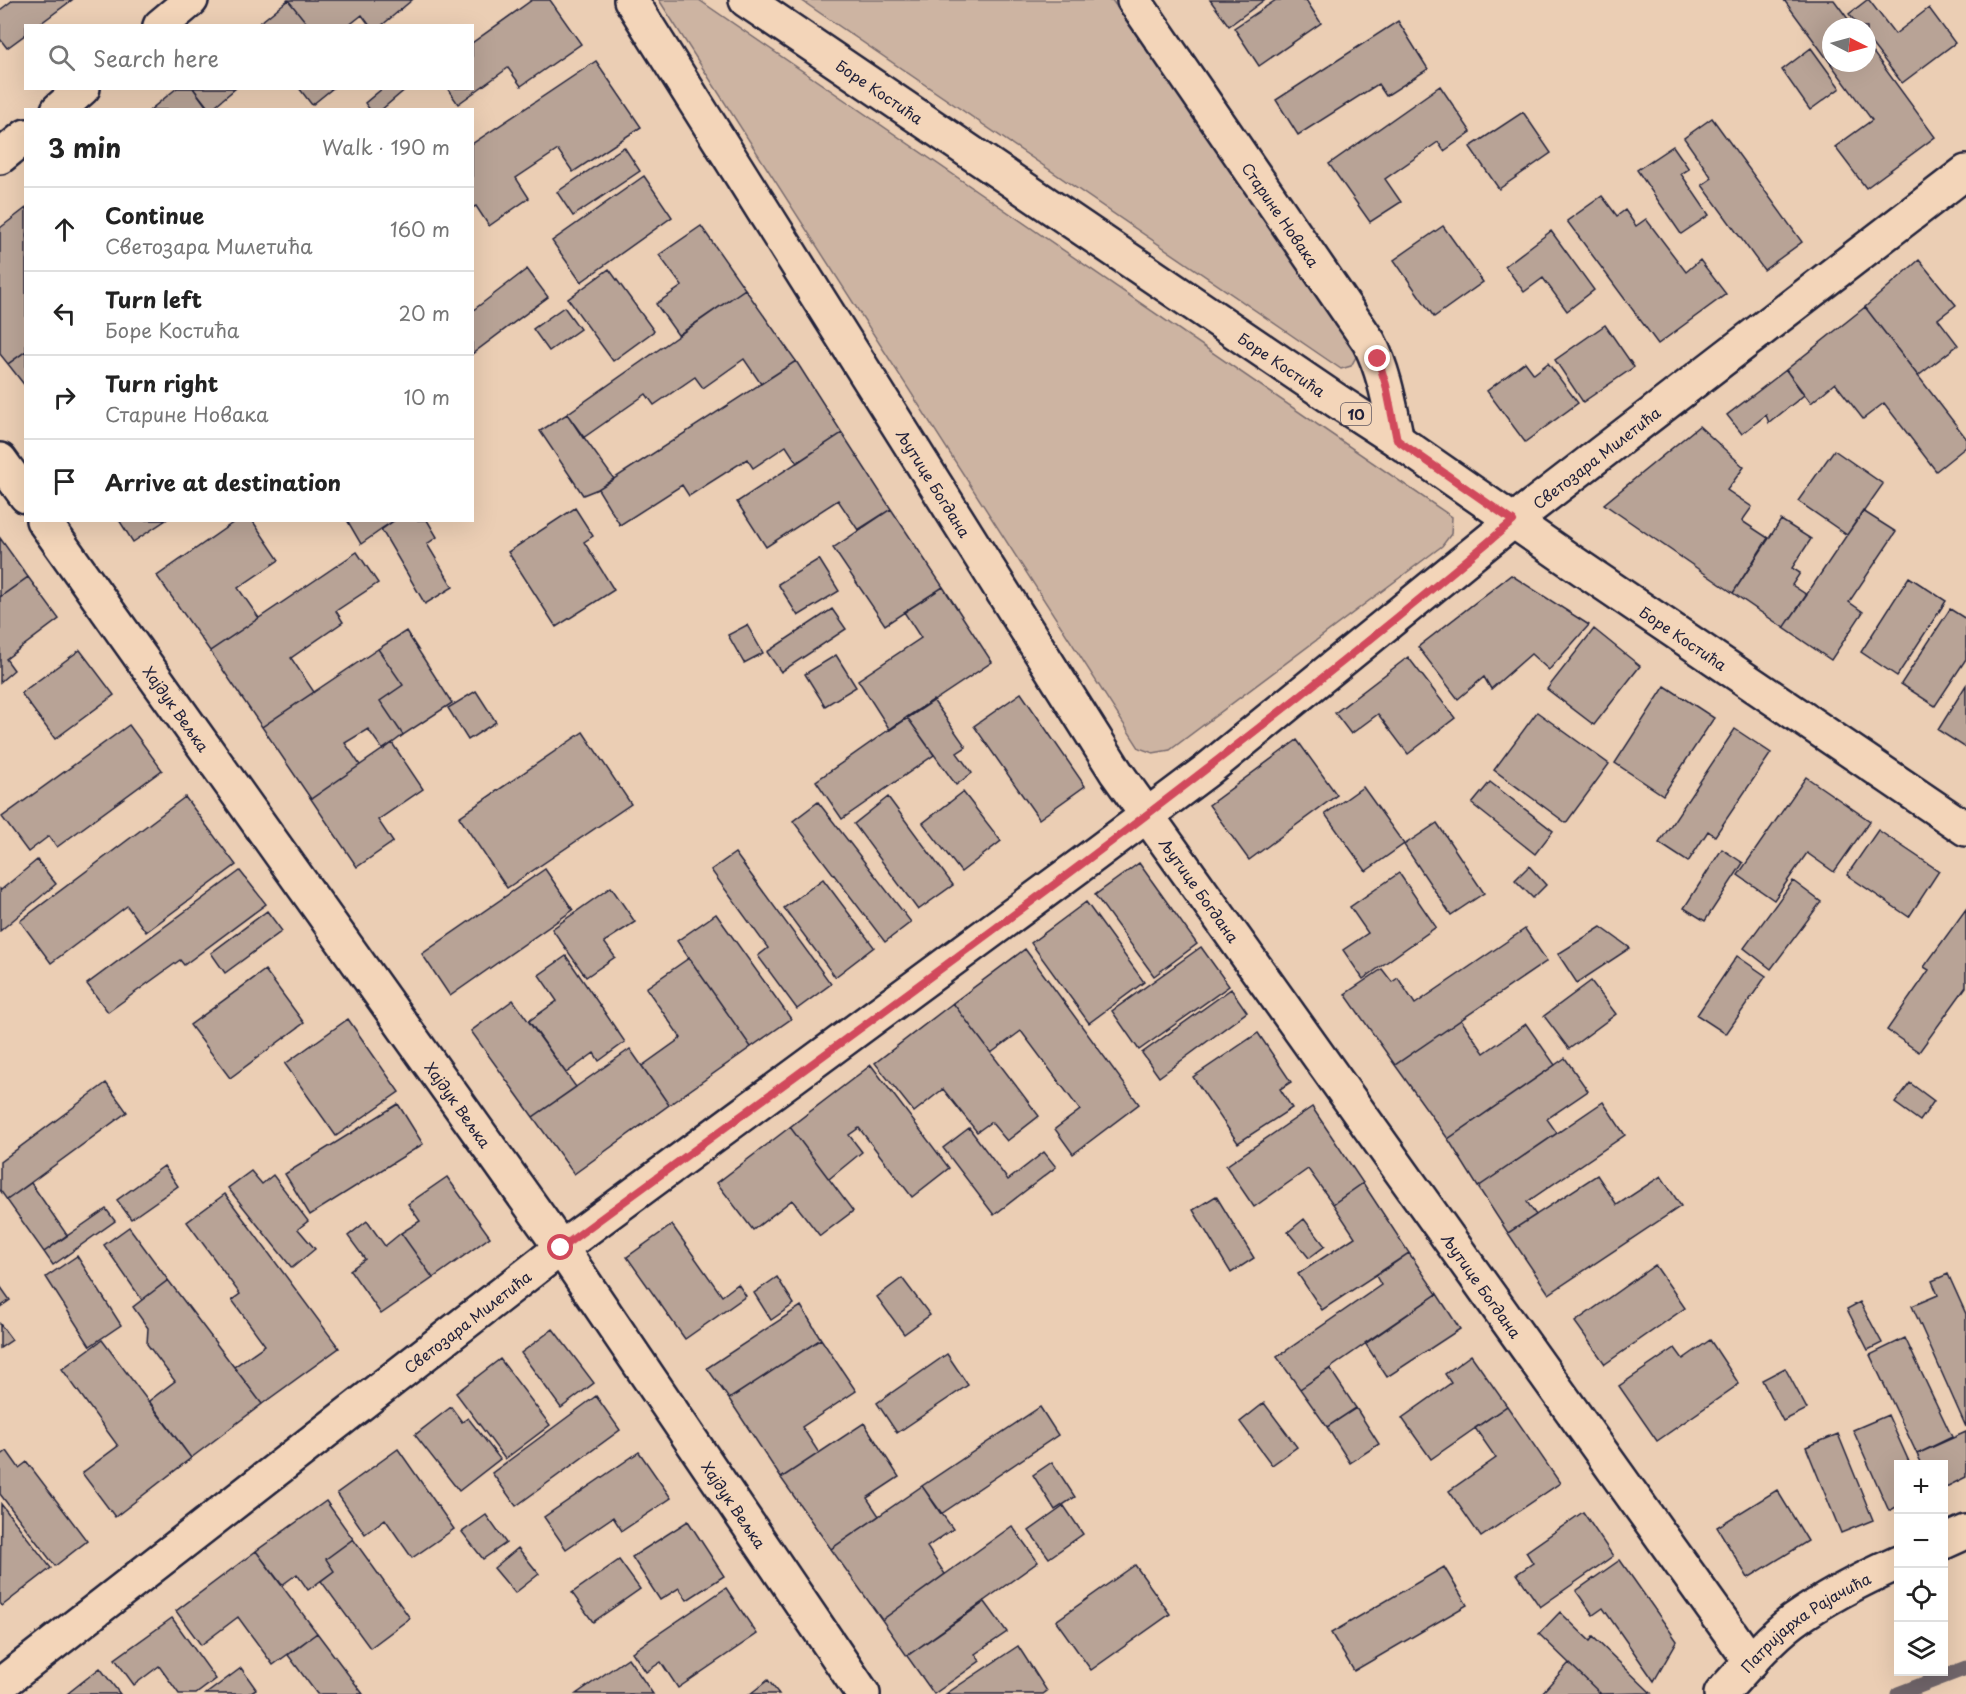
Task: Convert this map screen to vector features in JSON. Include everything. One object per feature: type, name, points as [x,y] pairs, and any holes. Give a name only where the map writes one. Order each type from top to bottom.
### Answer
[{"type":"street","points":[[162,24],[191,0]]},
{"type":"street","name":"Љутице Богдана","points":[[631,0],[1116,772],[1751,1662]]},
{"type":"street","name":"Боре Костића","points":[[746,0],[1397,440],[1966,829]]},
{"type":"street","name":"Старине Новака","points":[[1134,0],[1369,342],[1378,359],[1386,385],[1397,440]]},
{"type":"street","points":[[60,108],[81,90]]},
{"type":"street","points":[[0,157],[24,138]]},
{"type":"street","name":"Светозара Милетића","points":[[0,1685],[561,1248],[1206,771],[1513,521],[1966,172]]},
{"type":"street","points":[[0,460],[24,493]]},
{"type":"street","name":"Хајдук Вељка","points":[[44,522],[561,1248],[863,1694]]},
{"type":"street","points":[[1948,1540],[1966,1532]]},
{"type":"street","name":"Патријарха Рајачића","points":[[1721,1694],[1791,1623],[1854,1583],[1894,1565]]},
{"type":"shaded area","points":[[659,0],[699,0],[1452,517],[1451,534],[1442,546],[1170,750],[1153,753],[1139,748]]},
{"type":"shaded area","points":[[801,0],[1112,0],[1357,345],[1357,355],[1351,366],[1341,369]]},
{"type":"building","points":[[13,0],[72,0],[40,24],[24,24],[24,35],[7,48],[0,39],[0,10]]},
{"type":"building","points":[[288,0],[412,0],[383,24],[369,24],[362,15],[351,24],[307,24]]},
{"type":"building","points":[[288,0],[307,24],[258,24]]},
{"type":"building","points":[[532,0],[550,0],[581,44],[521,86],[508,68],[458,104],[448,90],[474,90],[474,42]]},
{"type":"building","points":[[1210,0],[1264,0],[1229,26]]},
{"type":"building","points":[[1276,0],[1306,0],[1321,23],[1259,66],[1234,28]]},
{"type":"building","points":[[1784,0],[1834,0],[1847,18],[1822,18],[1822,52]]},
{"type":"building","points":[[1869,0],[1895,34],[1929,8],[1955,43],[1902,83],[1876,50],[1876,18],[1852,18],[1849,14]]},
{"type":"building","points":[[1398,21],[1428,69],[1386,96],[1378,84],[1298,135],[1276,100]]},
{"type":"building","points":[[1811,48],[1822,63],[1822,72],[1828,72],[1840,88],[1810,110],[1782,70]]},
{"type":"building","points":[[1876,56],[1935,137],[1866,188],[1835,147],[1872,120],[1837,72],[1876,72]]},
{"type":"building","points":[[596,61],[641,127],[573,172],[558,150],[516,178],[529,198],[489,226],[476,206],[474,207],[474,143]]},
{"type":"building","points":[[1440,86],[1471,132],[1444,151],[1438,142],[1385,179],[1401,202],[1370,222],[1329,164]]},
{"type":"building","points":[[175,90],[194,90],[208,108],[152,108]]},
{"type":"building","points":[[195,90],[234,90],[212,108],[208,108]]},
{"type":"building","points":[[301,90],[331,90],[312,105]]},
{"type":"building","points":[[381,90],[405,90],[383,108],[369,108],[365,103]]},
{"type":"building","points":[[1523,112],[1551,153],[1499,189],[1470,147]]},
{"type":"building","points":[[1712,118],[1802,242],[1764,270],[1702,185],[1712,178],[1684,138]]},
{"type":"building","points":[[1673,146],[1689,169],[1681,174],[1709,215],[1681,234],[1637,170]]},
{"type":"building","points":[[624,147],[640,171],[573,216],[557,192]]},
{"type":"building","points":[[644,176],[672,217],[581,282],[552,241]]},
{"type":"building","points":[[1602,196],[1617,216],[1625,210],[1636,226],[1646,219],[1686,272],[1700,260],[1726,294],[1658,344],[1567,221]]},
{"type":"building","points":[[24,210],[24,352],[8,364],[0,354],[0,228]]},
{"type":"building","points":[[701,226],[745,289],[678,335],[656,304],[682,286],[659,255]]},
{"type":"building","points":[[1443,226],[1483,282],[1434,317],[1394,260]]},
{"type":"building","points":[[1551,231],[1594,290],[1567,311],[1543,278],[1524,292],[1505,266]]},
{"type":"building","points":[[1919,260],[1956,305],[1938,319],[1958,345],[1918,376],[1865,307]]},
{"type":"building","points":[[527,269],[548,297],[474,352],[474,309]]},
{"type":"building","points":[[609,269],[654,331],[613,361],[568,299]]},
{"type":"building","points":[[745,289],[796,361],[761,384],[744,359],[703,388],[695,377],[654,405],[646,394],[583,438],[567,414]]},
{"type":"building","points":[[564,307],[580,329],[549,351],[533,329]]},
{"type":"building","points":[[1865,307],[1966,438],[1966,447],[1936,471],[1884,403],[1863,419],[1835,383],[1811,403],[1786,370]]},
{"type":"building","points":[[1605,325],[1634,367],[1583,402],[1555,360]]},
{"type":"building","points":[[24,352],[24,384],[8,364]]},
{"type":"building","points":[[796,361],[842,433],[797,463],[786,446],[753,468],[747,459],[689,496],[682,485],[620,525],[598,489]]},
{"type":"building","points":[[1525,362],[1534,374],[1548,363],[1578,403],[1525,442],[1487,391]]},
{"type":"building","points":[[1786,370],[1804,395],[1769,423],[1766,415],[1742,434],[1727,415]]},
{"type":"building","points":[[567,414],[614,479],[583,495],[540,431]]},
{"type":"building","points":[[1699,426],[1744,467],[1727,490],[1752,507],[1742,521],[1768,538],[1733,593],[1604,504]]},
{"type":"building","points":[[842,433],[891,509],[858,530],[838,500],[766,547],[737,502]]},
{"type":"building","points":[[1834,450],[1883,484],[1847,535],[1798,501]]},
{"type":"building","points":[[575,508],[593,536],[584,542],[614,590],[556,627],[508,552]]},
{"type":"building","points":[[891,509],[943,587],[885,625],[833,548]]},
{"type":"building","points":[[1863,511],[1896,532],[1849,602],[1863,612],[1831,660],[1784,628]]},
{"type":"building","points":[[1781,520],[1811,539],[1792,568],[1800,573],[1792,585],[1807,595],[1784,628],[1733,593]]},
{"type":"building","points":[[120,522],[163,522],[133,542]]},
{"type":"building","points":[[234,522],[253,522],[279,560],[238,588],[259,618],[210,651],[157,576]]},
{"type":"building","points":[[348,522],[392,522],[361,544]]},
{"type":"building","points":[[392,522],[428,522],[437,537],[427,544],[453,587],[425,604],[381,529]]},
{"type":"building","points":[[0,538],[28,577],[0,597]]},
{"type":"building","points":[[357,552],[378,583],[336,611],[343,622],[291,658],[314,692],[262,727],[210,651]]},
{"type":"building","points":[[819,559],[839,591],[798,616],[778,584]]},
{"type":"building","points":[[1511,575],[1589,625],[1549,670],[1531,654],[1491,689],[1484,677],[1458,699],[1418,647]]},
{"type":"building","points":[[28,577],[59,619],[6,659],[14,670],[0,682],[0,597]]},
{"type":"building","points":[[1909,577],[1946,601],[1897,676],[1861,652]]},
{"type":"building","points":[[943,587],[992,662],[890,730],[858,680],[921,638],[904,612]]},
{"type":"building","points":[[832,609],[846,629],[781,672],[767,652]]},
{"type":"building","points":[[1950,609],[1966,619],[1966,659],[1935,706],[1901,684]]},
{"type":"building","points":[[747,625],[763,653],[744,663],[728,635]]},
{"type":"building","points":[[1594,629],[1640,666],[1594,725],[1547,689]]},
{"type":"building","points":[[406,631],[452,703],[403,735],[380,701],[403,685],[378,649]]},
{"type":"building","points":[[378,649],[403,685],[380,701],[403,735],[383,750],[368,729],[345,743],[360,765],[311,799],[262,727]]},
{"type":"building","points":[[80,650],[114,695],[55,739],[21,693]]},
{"type":"building","points":[[836,655],[856,687],[825,706],[805,674]]},
{"type":"building","points":[[1408,657],[1455,718],[1408,754],[1378,714],[1351,734],[1335,713]]},
{"type":"building","points":[[1966,685],[1966,748],[1938,730]]},
{"type":"building","points":[[1665,686],[1714,718],[1663,795],[1615,763]]},
{"type":"building","points":[[476,691],[496,722],[468,740],[448,708]]},
{"type":"building","points":[[1021,693],[1085,786],[1039,819],[974,726]]},
{"type":"building","points":[[933,700],[966,747],[957,753],[972,773],[956,785],[907,717]]},
{"type":"building","points":[[1537,712],[1609,764],[1566,823],[1494,770]]},
{"type":"building","points":[[907,717],[934,755],[842,819],[816,781]]},
{"type":"building","points":[[129,725],[162,770],[57,847],[49,836],[28,852],[2,817]]},
{"type":"building","points":[[1735,729],[1771,753],[1715,836],[1708,831],[1688,862],[1659,843]]},
{"type":"building","points":[[583,732],[631,804],[507,888],[459,817]]},
{"type":"building","points":[[1297,740],[1337,795],[1249,860],[1209,805]]},
{"type":"building","points":[[392,743],[423,789],[378,820],[393,842],[357,867],[311,799]]},
{"type":"building","points":[[1806,777],[1870,821],[1834,872],[1807,853],[1774,900],[1738,875]]},
{"type":"building","points":[[1490,782],[1553,831],[1535,854],[1472,804]]},
{"type":"building","points":[[1363,787],[1404,844],[1366,871],[1325,814]]},
{"type":"building","points":[[963,792],[1001,841],[961,872],[923,823]]},
{"type":"building","points":[[185,797],[236,865],[146,932],[127,906],[51,963],[20,921]]},
{"type":"building","points":[[888,797],[953,885],[918,910],[854,824]]},
{"type":"building","points":[[818,802],[911,922],[885,942],[793,821]]},
{"type":"building","points":[[1437,823],[1484,893],[1451,915],[1404,845]]},
{"type":"building","points":[[1878,830],[1939,871],[1909,917],[1847,875]]},
{"type":"building","points":[[1722,849],[1743,863],[1705,921],[1684,908]]},
{"type":"building","points":[[735,853],[831,984],[797,1009],[758,956],[768,948],[711,870]]},
{"type":"building","points":[[37,860],[56,884],[0,931],[0,889]]},
{"type":"building","points":[[1139,863],[1197,944],[1154,976],[1095,895]]},
{"type":"building","points":[[1529,866],[1546,885],[1533,898],[1515,880]]},
{"type":"building","points":[[545,869],[573,910],[450,996],[422,954]]},
{"type":"building","points":[[240,871],[266,904],[184,965],[180,960],[108,1012],[87,984]]},
{"type":"building","points":[[1399,873],[1436,927],[1363,979],[1343,950],[1368,933],[1350,907]]},
{"type":"building","points":[[823,879],[874,947],[835,977],[784,908]]},
{"type":"building","points":[[1793,881],[1821,902],[1771,969],[1744,948]]},
{"type":"building","points":[[611,887],[635,922],[604,942],[615,957],[586,977],[552,929]]},
{"type":"building","points":[[1086,902],[1144,982],[1089,1023],[1031,943]]},
{"type":"building","points":[[1966,909],[1966,987],[1919,1052],[1887,1030],[1929,970],[1924,967]]},
{"type":"building","points":[[267,911],[282,931],[225,973],[211,953]]},
{"type":"building","points":[[716,914],[791,1019],[751,1047],[677,941]]},
{"type":"building","points":[[1601,927],[1630,948],[1577,983],[1558,954]]},
{"type":"building","points":[[1525,929],[1547,961],[1395,1065],[1345,994],[1382,969],[1392,982],[1398,978],[1415,1004]]},
{"type":"building","points":[[1201,947],[1229,986],[1139,1050],[1112,1011]]},
{"type":"building","points":[[1025,949],[1139,1104],[1073,1154],[1055,1129],[1080,1110],[1021,1031],[991,1053],[953,1003]]},
{"type":"building","points":[[566,956],[625,1042],[599,1061],[594,1053],[566,1073],[529,1021],[557,1001],[539,975]]},
{"type":"building","points":[[1737,956],[1766,976],[1726,1034],[1697,1015]]},
{"type":"building","points":[[689,958],[751,1047],[669,1105],[642,1066],[681,1038],[646,988]]},
{"type":"building","points":[[265,970],[304,1023],[230,1078],[190,1025]]},
{"type":"building","points":[[1591,981],[1616,1014],[1569,1049],[1544,1016]]},
{"type":"building","points":[[1231,989],[1247,1012],[1159,1077],[1142,1053]]},
{"type":"building","points":[[513,1000],[576,1087],[533,1117],[471,1031]]},
{"type":"building","points":[[953,1003],[1039,1116],[1007,1141],[991,1122],[977,1132],[943,1089],[914,1112],[875,1063]]},
{"type":"building","points":[[348,1019],[399,1092],[336,1136],[285,1064]]},
{"type":"building","points":[[1461,1020],[1484,1053],[1526,1024],[1555,1065],[1448,1139],[1395,1065]]},
{"type":"building","points":[[1258,1033],[1291,1082],[1280,1089],[1292,1108],[1238,1143],[1193,1077]]},
{"type":"building","points":[[630,1049],[669,1105],[574,1174],[533,1117]]},
{"type":"building","points":[[1565,1058],[1588,1091],[1547,1119],[1557,1133],[1478,1187],[1448,1139]]},
{"type":"building","points":[[871,1065],[949,1168],[912,1197],[859,1128],[849,1135],[862,1152],[829,1179],[790,1127]]},
{"type":"building","points":[[106,1083],[127,1112],[7,1200],[0,1190],[0,1162]]},
{"type":"building","points":[[1910,1083],[1934,1101],[1920,1121],[1895,1103]]},
{"type":"building","points":[[1603,1102],[1625,1135],[1527,1202],[1536,1215],[1508,1233],[1478,1187]]},
{"type":"building","points":[[398,1104],[423,1144],[310,1215],[285,1174]]},
{"type":"building","points":[[1312,1107],[1363,1183],[1333,1204],[1308,1169],[1254,1207],[1226,1166]]},
{"type":"building","points":[[790,1127],[853,1211],[820,1236],[792,1200],[753,1230],[717,1183]]},
{"type":"building","points":[[969,1128],[1008,1180],[1044,1152],[1056,1167],[994,1215],[943,1148]]},
{"type":"building","points":[[164,1166],[178,1186],[131,1219],[117,1200]]},
{"type":"building","points":[[251,1171],[262,1184],[273,1175],[308,1221],[298,1229],[315,1249],[292,1268],[228,1188]]},
{"type":"building","points":[[1597,1175],[1617,1205],[1661,1176],[1681,1206],[1549,1294],[1508,1233]]},
{"type":"building","points":[[447,1177],[490,1237],[433,1278],[401,1233],[420,1221],[408,1204]]},
{"type":"building","points":[[31,1183],[67,1235],[44,1252],[7,1200]]},
{"type":"building","points":[[1363,1183],[1409,1253],[1322,1310],[1298,1274],[1355,1237],[1333,1204]]},
{"type":"building","points":[[225,1194],[339,1348],[262,1404],[234,1367],[265,1345],[232,1300],[240,1294],[187,1222]]},
{"type":"building","points":[[1216,1196],[1254,1258],[1231,1273],[1193,1210]]},
{"type":"building","points":[[106,1209],[115,1221],[53,1265],[44,1252]]},
{"type":"building","points":[[1304,1219],[1325,1246],[1309,1258],[1288,1232]]},
{"type":"building","points":[[367,1221],[385,1246],[401,1233],[433,1278],[381,1314],[350,1270],[365,1259],[348,1236]]},
{"type":"building","points":[[672,1225],[722,1296],[738,1284],[746,1296],[685,1339],[627,1257]]},
{"type":"building","points":[[129,1227],[168,1280],[142,1300],[104,1245]]},
{"type":"building","points":[[1409,1253],[1437,1294],[1300,1389],[1277,1357],[1381,1285],[1376,1276]]},
{"type":"building","points":[[77,1256],[121,1325],[90,1346],[46,1277]]},
{"type":"building","points":[[1655,1265],[1685,1308],[1605,1364],[1575,1322]]},
{"type":"building","points":[[1948,1274],[1966,1314],[1966,1427],[1912,1306],[1938,1295],[1932,1281]]},
{"type":"building","points":[[777,1277],[794,1304],[771,1320],[754,1293]]},
{"type":"building","points":[[902,1278],[930,1315],[904,1334],[877,1297]]},
{"type":"building","points":[[168,1280],[262,1404],[191,1458],[149,1401],[175,1381],[147,1344],[148,1328],[133,1307]]},
{"type":"building","points":[[0,1286],[10,1300],[0,1307]]},
{"type":"building","points":[[1437,1294],[1460,1329],[1387,1377],[1365,1343]]},
{"type":"building","points":[[1860,1302],[1882,1343],[1868,1350],[1847,1309]]},
{"type":"building","points":[[801,1306],[821,1339],[729,1399],[707,1368]]},
{"type":"building","points":[[0,1324],[12,1340],[0,1348]]},
{"type":"building","points":[[553,1329],[594,1383],[561,1408],[521,1353]]},
{"type":"building","points":[[1905,1338],[1952,1437],[1917,1454],[1870,1355]]},
{"type":"building","points":[[821,1339],[856,1391],[802,1427],[819,1453],[781,1478],[729,1399]]},
{"type":"building","points":[[102,1340],[191,1458],[115,1517],[82,1473],[118,1446],[62,1369]]},
{"type":"building","points":[[1710,1340],[1739,1384],[1657,1441],[1619,1386],[1675,1348],[1683,1359]]},
{"type":"building","points":[[947,1354],[968,1385],[897,1433],[877,1403]]},
{"type":"building","points":[[1471,1355],[1507,1406],[1431,1459],[1402,1418],[1451,1383],[1445,1374]]},
{"type":"building","points":[[500,1359],[550,1425],[505,1459],[456,1393]]},
{"type":"building","points":[[1785,1368],[1807,1409],[1783,1421],[1762,1380]]},
{"type":"building","points":[[1330,1369],[1356,1408],[1327,1427],[1300,1389]]},
{"type":"building","points":[[596,1396],[620,1430],[516,1506],[492,1473]]},
{"type":"building","points":[[1264,1403],[1297,1447],[1272,1465],[1240,1422]]},
{"type":"building","points":[[1507,1406],[1560,1483],[1481,1537],[1449,1491],[1496,1458],[1475,1428]]},
{"type":"building","points":[[451,1407],[462,1422],[468,1418],[500,1459],[459,1491],[415,1435]]},
{"type":"building","points":[[1040,1407],[1058,1435],[941,1514],[922,1486]]},
{"type":"building","points":[[1356,1408],[1379,1444],[1350,1463],[1327,1427]]},
{"type":"building","points":[[1888,1415],[1908,1460],[1894,1460],[1894,1508],[1889,1511],[1853,1430]]},
{"type":"building","points":[[864,1423],[899,1477],[867,1498],[879,1516],[831,1549],[781,1478]]},
{"type":"building","points":[[1966,1432],[1966,1477],[1948,1486],[1948,1460],[1920,1460],[1917,1454]]},
{"type":"building","points":[[1838,1434],[1873,1520],[1841,1533],[1806,1447]]},
{"type":"building","points":[[398,1449],[454,1529],[412,1558],[385,1519],[365,1534],[337,1493]]},
{"type":"building","points":[[7,1451],[19,1468],[27,1462],[87,1541],[55,1566],[0,1494],[0,1456]]},
{"type":"building","points":[[639,1452],[671,1498],[622,1531],[613,1517],[566,1549],[544,1517]]},
{"type":"building","points":[[1052,1462],[1075,1497],[1055,1510],[1033,1475]]},
{"type":"building","points":[[922,1486],[953,1529],[927,1547],[945,1574],[882,1620],[831,1549]]},
{"type":"building","points":[[1777,1490],[1808,1541],[1748,1578],[1717,1527]]},
{"type":"building","points":[[326,1501],[353,1539],[326,1559],[334,1571],[308,1590],[297,1574],[282,1585],[256,1551]]},
{"type":"building","points":[[1,1504],[51,1568],[2,1606],[0,1603]]},
{"type":"building","points":[[1064,1506],[1083,1534],[1049,1558],[1029,1531]]},
{"type":"building","points":[[1583,1512],[1613,1556],[1540,1607],[1517,1574],[1533,1563],[1526,1552]]},
{"type":"building","points":[[486,1515],[506,1543],[483,1559],[462,1532]]},
{"type":"building","points":[[688,1521],[724,1576],[687,1600],[679,1588],[660,1600],[632,1557]]},
{"type":"building","points":[[1012,1526],[1038,1562],[907,1656],[882,1620]]},
{"type":"building","points":[[353,1539],[410,1618],[370,1648],[321,1581],[334,1571],[326,1559]]},
{"type":"building","points":[[518,1548],[539,1574],[515,1593],[494,1568]]},
{"type":"building","points":[[256,1551],[317,1633],[273,1665],[238,1617],[201,1645],[176,1611]]},
{"type":"building","points":[[619,1560],[640,1589],[593,1622],[572,1593]]},
{"type":"building","points":[[1620,1560],[1677,1641],[1654,1681],[1603,1608],[1593,1615],[1576,1591]]},
{"type":"building","points":[[1135,1565],[1170,1614],[1091,1670],[1056,1621]]},
{"type":"building","points":[[1444,1567],[1467,1605],[1354,1671],[1331,1633]]},
{"type":"building","points":[[726,1588],[757,1634],[678,1688],[661,1662],[646,1672],[632,1652]]},
{"type":"building","points":[[985,1602],[1007,1632],[975,1654],[980,1661],[934,1694],[907,1656]]},
{"type":"building","points":[[1560,1612],[1590,1641],[1593,1637],[1651,1693],[1601,1694],[1539,1634]]},
{"type":"building","points":[[172,1618],[216,1679],[196,1694],[179,1694],[159,1666],[134,1685],[115,1659]]},
{"type":"building","points":[[317,1633],[363,1694],[317,1694],[288,1655]]},
{"type":"building","points":[[1018,1646],[1047,1691],[1043,1694],[946,1694]]},
{"type":"building","points":[[628,1658],[653,1694],[576,1694]]},
{"type":"building","points":[[1569,1663],[1601,1694],[1541,1694]]},
{"type":"building","points":[[100,1668],[120,1694],[67,1694]]},
{"type":"building","points":[[241,1668],[256,1689],[248,1694],[206,1694]]},
{"type":"building","points":[[768,1680],[779,1694],[750,1694]]},
{"type":"waterway","points":[[1898,1694],[1966,1668]]},
{"type":"route","points":[[561,1248],[1206,771],[1513,521],[1397,440],[1386,385],[1378,359]]}]
